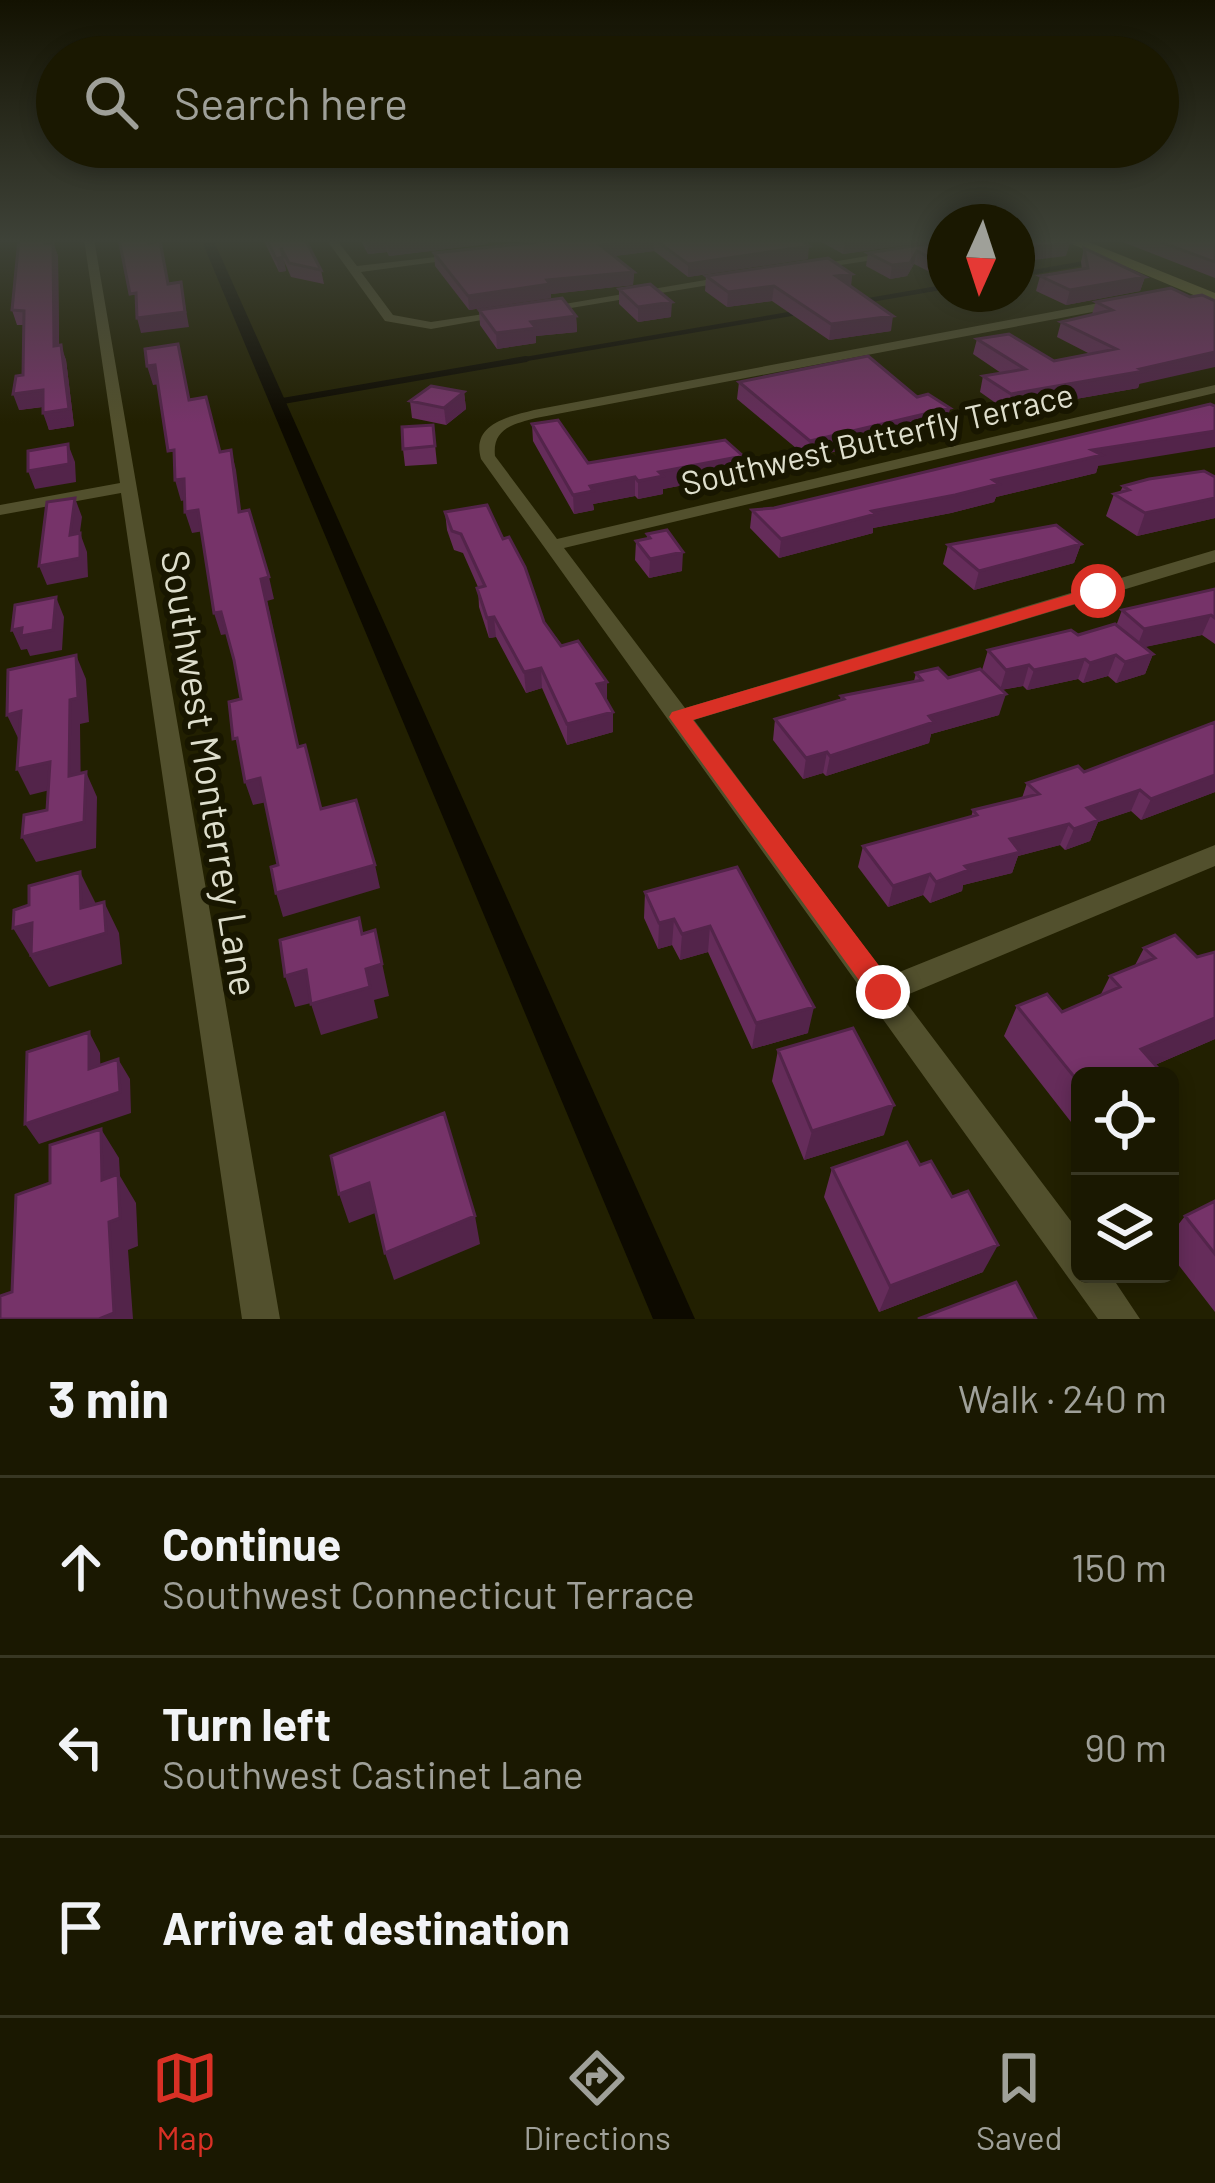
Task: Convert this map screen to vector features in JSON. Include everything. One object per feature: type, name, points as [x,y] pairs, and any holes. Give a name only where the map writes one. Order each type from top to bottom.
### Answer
[{"type":"street","name":"Southwest Monterrey Lane","points":[[99,301],[261,1319]]},
{"type":"street","points":[[376,301],[389,318],[410,325],[512,314]]},
{"type":"street","points":[[535,310],[596,301]]},
{"type":"street","points":[[1071,1250],[487,456],[484,444],[490,431],[534,414],[1132,301]]},
{"type":"street","name":"Southwest Butterfly Terrace","points":[[554,545],[1215,388]]},
{"type":"street","points":[[0,511],[129,486]]},
{"type":"street","points":[[679,717],[1215,556]]},
{"type":"street","points":[[883,992],[1215,855]]},
{"type":"street","points":[[1095,1283],[1121,1319]]},
{"type":"building","points":[[13,301],[54,301],[54,346],[61,345],[69,409],[43,413],[43,390],[13,394],[16,376],[23,375],[24,311],[12,310]]},
{"type":"building","points":[[136,301],[183,301],[185,312],[137,318]]},
{"type":"building","points":[[564,301],[576,316],[496,333],[479,310]]},
{"type":"building","points":[[631,301],[672,302],[638,307]]},
{"type":"building","points":[[796,301],[871,301],[893,316],[831,324]]},
{"type":"building","points":[[1214,301],[1215,352],[1140,369],[1144,371],[1011,394],[983,376],[1025,369],[977,339],[1009,334],[1054,361],[1116,349],[1061,322],[1112,310],[1096,302]]},
{"type":"building","points":[[178,344],[189,400],[206,397],[220,452],[231,450],[239,512],[249,510],[269,577],[261,579],[298,747],[305,745],[321,809],[356,800],[375,865],[276,893],[271,867],[278,865],[260,778],[245,782],[237,738],[233,739],[229,702],[241,699],[221,612],[214,613],[198,510],[185,512],[184,479],[175,480],[174,450],[168,451],[155,365],[147,366],[145,349]]},
{"type":"building","points":[[868,356],[917,397],[928,394],[950,408],[810,441],[739,382]]},
{"type":"building","points":[[431,386],[464,392],[444,408],[410,401]]},
{"type":"building","points":[[1215,406],[1215,431],[1092,450],[1102,455],[993,480],[999,484],[955,495],[872,511],[876,514],[781,539],[752,510],[774,508]]},
{"type":"building","points":[[558,420],[588,463],[725,440],[743,456],[659,472],[663,476],[638,481],[635,477],[590,486],[593,491],[573,495],[532,424]]},
{"type":"building","points":[[433,425],[435,446],[403,449],[402,427]]},
{"type":"building","points":[[68,444],[69,464],[28,471],[28,451]]},
{"type":"building","points":[[1204,471],[1215,477],[1215,498],[1145,513],[1114,494],[1129,490],[1123,486],[1149,479]]},
{"type":"building","points":[[75,498],[70,535],[80,533],[80,558],[39,566],[47,502]]},
{"type":"building","points":[[487,505],[503,539],[509,537],[525,567],[544,622],[561,646],[578,641],[607,682],[597,684],[613,712],[567,724],[541,668],[524,672],[494,617],[487,618],[477,588],[485,586],[461,534],[452,531],[445,512]]},
{"type":"building","points":[[1056,525],[1081,544],[979,571],[948,545]]},
{"type":"building","points":[[667,530],[683,552],[650,559],[636,541]]},
{"type":"building","points":[[1215,589],[1215,618],[1144,629],[1122,610]]},
{"type":"building","points":[[56,597],[53,630],[21,636],[22,628],[12,630],[15,605]]},
{"type":"building","points":[[1115,624],[1153,654],[1125,662],[1116,655],[1090,663],[1085,659],[1034,670],[1029,665],[1006,670],[988,650],[1071,630],[1078,635]]},
{"type":"building","points":[[76,655],[78,698],[70,700],[69,776],[86,772],[84,822],[22,837],[24,815],[47,810],[50,762],[17,769],[21,711],[7,715],[8,670]]},
{"type":"building","points":[[938,668],[948,678],[980,669],[1006,694],[929,716],[934,722],[830,756],[827,752],[806,758],[775,719],[844,699],[841,696],[922,680],[916,673]]},
{"type":"building","points":[[1215,722],[1215,775],[1151,799],[1140,790],[1087,808],[1099,820],[1010,839],[1020,852],[965,866],[969,870],[936,882],[930,874],[893,886],[863,846],[1039,794],[1027,783],[1078,766],[1084,772]]},
{"type":"building","points":[[737,867],[814,1007],[756,1023],[710,926],[682,934],[674,919],[659,923],[645,892]]},
{"type":"building","points":[[80,872],[81,908],[104,902],[106,933],[31,955],[32,923],[13,928],[14,910],[29,905],[29,886]]},
{"type":"building","points":[[359,918],[362,934],[375,930],[382,964],[366,969],[370,987],[311,1004],[306,970],[285,976],[280,940]]},
{"type":"building","points":[[1175,935],[1197,957],[1215,952],[1215,1018],[1141,1049],[1157,1067],[1071,1067],[1071,1073],[1017,1006],[1047,994],[1062,1012],[1120,987],[1110,976],[1155,958],[1144,948]]},
{"type":"building","points":[[853,1028],[894,1105],[812,1131],[778,1050]]},
{"type":"building","points":[[89,1032],[89,1069],[118,1059],[120,1092],[25,1124],[27,1052]]},
{"type":"building","points":[[444,1113],[475,1216],[385,1253],[369,1183],[339,1194],[331,1156]]},
{"type":"building","points":[[101,1129],[102,1180],[118,1174],[120,1218],[109,1222],[114,1313],[99,1319],[0,1319],[0,1296],[12,1292],[16,1195],[50,1183],[50,1145]]},
{"type":"building","points":[[907,1142],[920,1165],[931,1161],[952,1197],[968,1191],[998,1245],[890,1286],[832,1168]]},
{"type":"building","points":[[1215,1201],[1215,1254],[1185,1216]]},
{"type":"building","points":[[1016,1282],[1036,1319],[918,1319]]},
{"type":"waterway","points":[[234,301],[674,1319]]},
{"type":"waterway","points":[[508,362],[796,313]]},
{"type":"waterway","points":[[277,402],[526,359]]},
{"type":"route","points":[[883,992],[679,717],[1098,591]]}]
